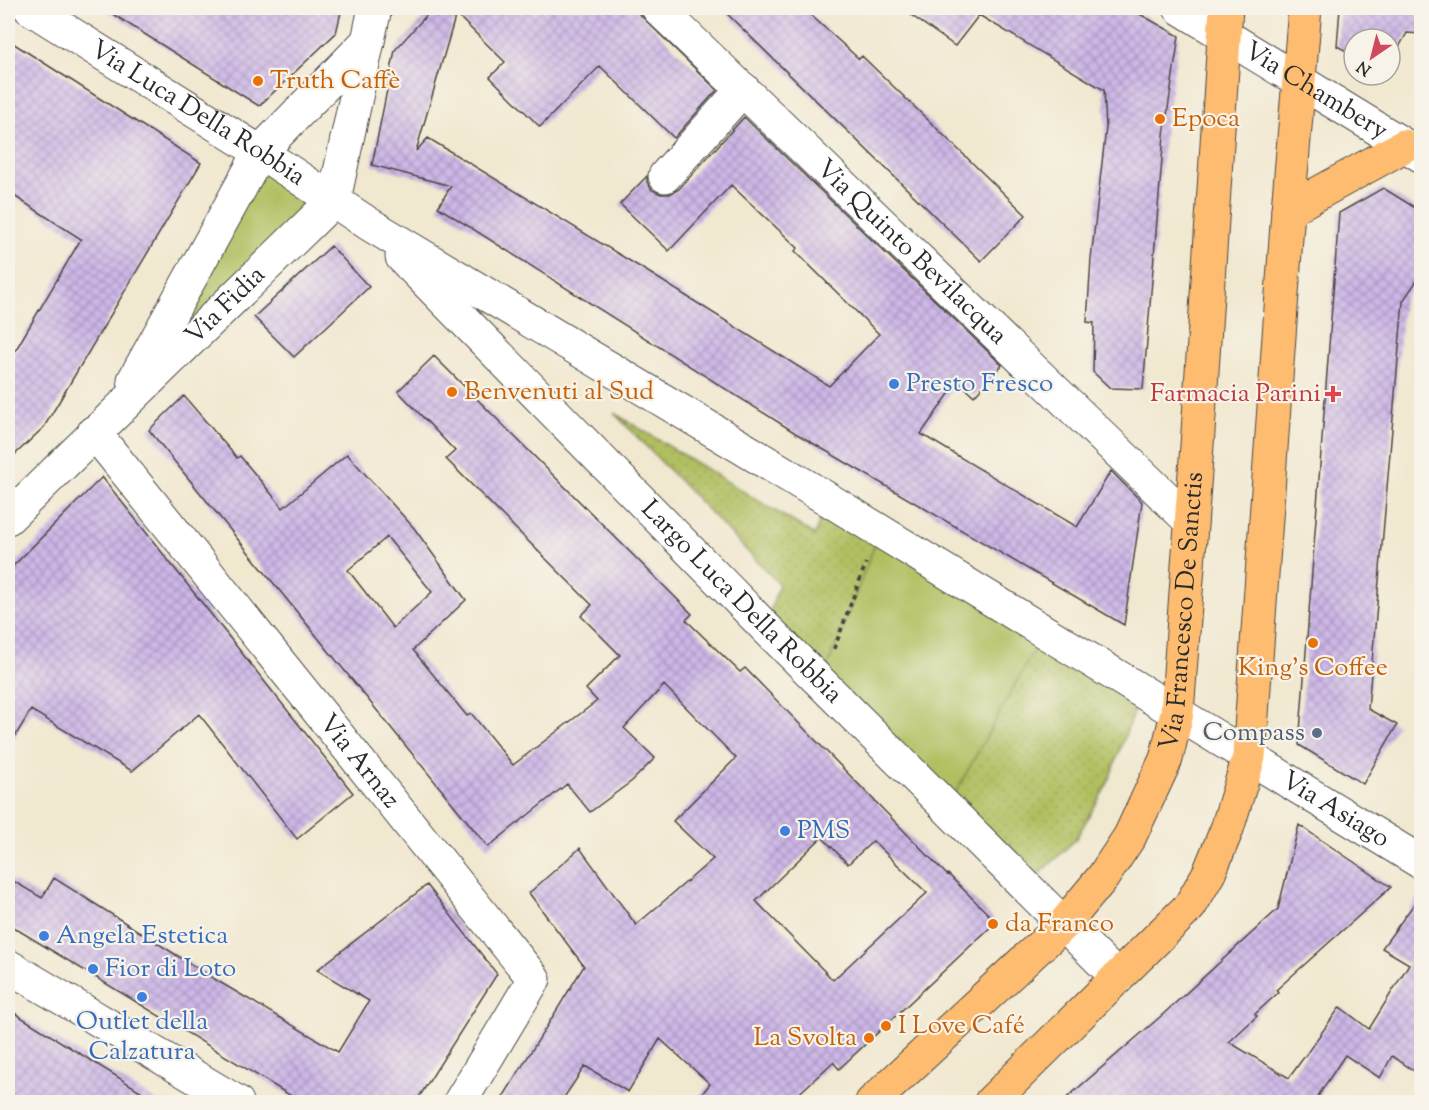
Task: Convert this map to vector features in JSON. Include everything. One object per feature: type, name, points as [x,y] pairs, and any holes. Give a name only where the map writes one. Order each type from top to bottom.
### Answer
[{"type":"main road","points":[[1005,1099],[1190,906],[1209,873],[1227,829],[1249,757],[1288,210],[1305,8]]},
{"type":"main road","name":"Via Francesco De Sanctis","points":[[872,1102],[1064,924],[1097,885],[1131,836],[1166,759],[1177,713],[1225,21]]},
{"type":"main road","points":[[1288,210],[1413,151]]},
{"type":"street","name":"Via Luca Della Robbia","points":[[30,8],[334,200]]},
{"type":"street","points":[[334,200],[375,8]]},
{"type":"street","name":"Via Quinto Bevilacqua","points":[[658,8],[1191,522]]},
{"type":"street","name":"Via Chambery","points":[[1180,8],[1225,21],[1298,81],[1413,151]]},
{"type":"street","points":[[260,152],[368,41]]},
{"type":"street","points":[[665,176],[742,89]]},
{"type":"street","name":"Via Fidia","points":[[105,421],[260,152]]},
{"type":"street","name":"Via Fidia","points":[[8,518],[334,200]]},
{"type":"street","name":"Largo Luca Della Robbia","points":[[334,200],[369,224],[1249,757]]},
{"type":"street","name":"Largo Luca Della Robbia","points":[[369,224],[821,683],[1119,978]]},
{"type":"street","name":"Via Arnaz","points":[[105,421],[534,979],[460,1102]]},
{"type":"street","name":"Via Asiago","points":[[1249,757],[1421,861]]},
{"type":"street","points":[[8,966],[237,1102]]},
{"type":"path","points":[[821,683],[878,531]]},
{"type":"green space","points":[[260,152],[334,200],[197,333],[171,313]]},
{"type":"green space","points":[[614,413],[815,535],[826,498],[1141,691],[1107,785],[1075,840],[1026,887],[765,627],[779,584]]},
{"type":"green space","points":[[878,537],[1044,632],[947,808],[821,683]]},
{"type":"building","points":[[103,8],[342,8],[336,33],[259,106]]},
{"type":"building","points":[[433,8],[633,8],[717,90],[674,138],[600,66],[540,127],[490,77],[505,62],[456,14],[416,151],[428,138],[829,386],[879,334],[795,251],[798,248],[731,185],[669,251],[620,204],[647,176],[647,182],[652,190],[661,194],[670,194],[679,189],[744,117],[1002,365],[974,396],[958,381],[921,434],[1077,527],[1111,471],[1142,502],[1124,625],[797,434],[438,207],[451,186],[372,165],[395,50]]},
{"type":"building","points":[[721,8],[803,8],[859,59],[862,56],[1026,215],[981,261]]},
{"type":"building","points":[[901,8],[1129,8],[1179,36],[1164,135],[1143,389],[1110,388],[1093,372],[1094,323],[1087,322],[1091,259],[1106,128],[1104,90],[979,15],[955,46]]},
{"type":"building","points":[[1340,8],[1422,8],[1422,34],[1407,33],[1402,42],[1402,27],[1342,27],[1342,49],[1337,46]]},
{"type":"building","points":[[8,40],[201,163],[44,427],[8,461],[8,363],[81,239],[8,192]]},
{"type":"building","points":[[1383,188],[1422,212],[1422,273],[1403,301],[1368,709],[1397,725],[1363,784],[1299,745],[1339,213]]},
{"type":"building","points":[[331,246],[369,287],[294,357],[254,317]]},
{"type":"building","points":[[434,356],[692,614],[686,620],[740,672],[745,668],[947,875],[996,922],[839,1069],[833,1062],[790,1102],[695,1102],[710,1084],[660,1039],[628,1092],[585,1066],[561,1102],[500,1102],[584,966],[529,893],[580,848],[636,925],[713,859],[673,821],[736,758],[664,685],[624,728],[655,758],[632,781],[590,812],[567,784],[488,847],[149,430],[184,396],[237,458],[240,456],[283,508],[347,454],[414,528],[466,600],[413,650],[467,716],[471,713],[513,765],[597,701],[586,689],[620,655],[581,616],[592,605],[446,459],[455,451],[398,391]],"holes":[[[387,537],[432,592],[393,628],[348,570]],[[822,837],[848,864],[873,841],[927,893],[833,980],[756,901]]]},
{"type":"building","points":[[102,477],[353,793],[297,839],[199,714],[132,771],[31,710],[8,748],[8,571]]},
{"type":"building","points":[[1299,825],[1391,887],[1276,990],[1278,993],[1229,1042],[1289,1078],[1340,1007],[1369,1029],[1409,964],[1382,948],[1422,893],[1422,1076],[1392,1056],[1380,1078],[1345,1055],[1318,1096],[1330,1102],[1062,1102],[1160,1017],[1278,909]]},
{"type":"building","points":[[8,878],[42,898],[54,878],[216,980],[338,1052],[369,1001],[317,970],[427,885],[497,974],[416,1102],[301,1102],[8,924]]},
{"type":"building","points":[[8,1009],[158,1102],[8,1102]]},
{"type":"place","name":"Truth Caffè","points":[[258,81]]},
{"type":"place","name":"Epoca","points":[[1160,119]]},
{"type":"place","name":"Presto Fresco","points":[[894,384]]},
{"type":"place","name":"Benvenuti al Sud","points":[[452,392]]},
{"type":"place","name":"Farmacia Parini","points":[[1333,394]]},
{"type":"place","name":"King's Coffee","points":[[1313,643]]},
{"type":"place","name":"Compass","points":[[1317,733]]},
{"type":"place","name":"PMS","points":[[785,831]]},
{"type":"place","name":"da Franco","points":[[993,924]]},
{"type":"place","name":"Angela Estetica","points":[[44,936]]},
{"type":"place","name":"Fior di Loto","points":[[93,969]]},
{"type":"place","name":"Outlet della Calzatura","points":[[142,997]]},
{"type":"place","name":"I Love Café","points":[[886,1026]]},
{"type":"place","name":"La Svolta","points":[[869,1038]]}]
